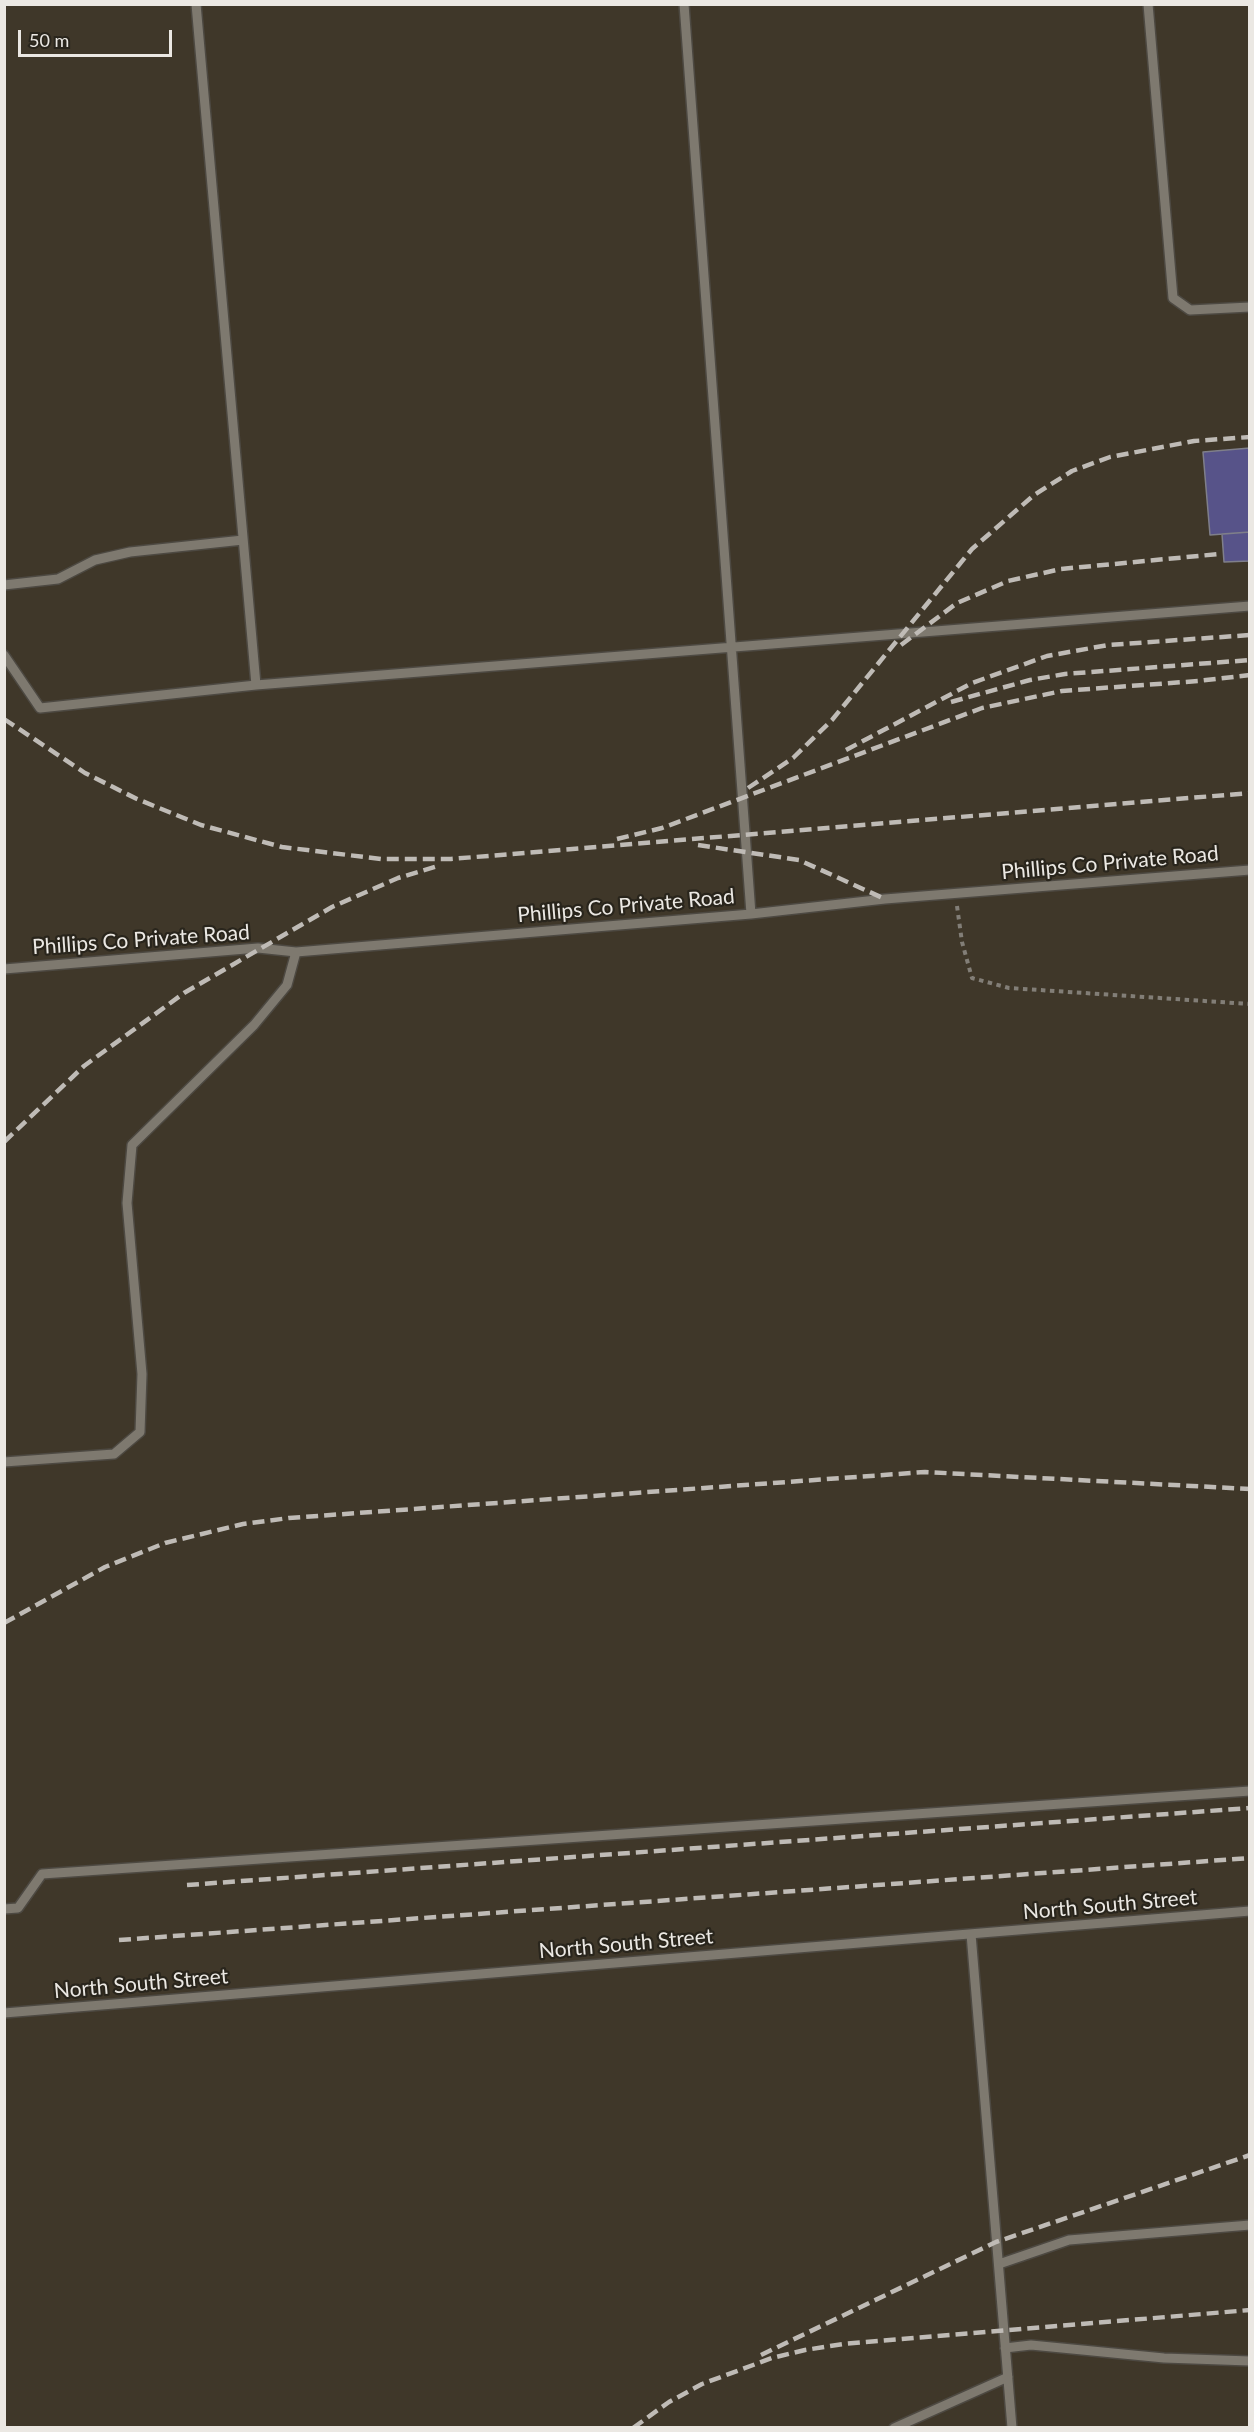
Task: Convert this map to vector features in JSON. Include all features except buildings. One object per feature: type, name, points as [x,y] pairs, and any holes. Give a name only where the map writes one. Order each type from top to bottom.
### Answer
[{"type":"lane","points":[[196,4],[256,685]]},
{"type":"lane","points":[[684,4],[751,914]]},
{"type":"lane","points":[[1149,4],[1173,298],[1190,310],[1250,307]]},
{"type":"lane","points":[[4,585],[58,579],[95,560],[130,552],[243,540]]},
{"type":"lane","points":[[4,655],[40,708],[256,685],[1250,606]]},
{"type":"lane","name":"Phillips Co Private Road","points":[[4,969],[258,948],[296,952],[751,914],[956,893],[1250,870]]},
{"type":"lane","points":[[4,1462],[114,1454],[140,1432],[142,1374],[127,1203],[132,1145],[254,1025],[287,985],[296,952]]},
{"type":"lane","points":[[4,1909],[18,1908],[42,1874],[1250,1791]]},
{"type":"lane","name":"North South Street","points":[[4,2013],[1250,1911]]},
{"type":"lane","points":[[971,1934],[1012,2427]]},
{"type":"lane","points":[[999,2264],[1069,2240],[1250,2225]]},
{"type":"lane","points":[[1005,2348],[1031,2345],[1164,2358],[1250,2361]]},
{"type":"lane","points":[[894,2427],[1008,2377]]},
{"type":"path","points":[[956,893],[962,942],[972,978],[1009,988],[1250,1004]]},
{"type":"shaded area","points":[[5,5],[1249,5],[1249,2427],[5,2428]]},
{"type":"railway","points":[[748,788],[793,758],[832,720],[972,549],[1034,495],[1072,471],[1110,457],[1194,441],[1250,437]]},
{"type":"railway","points":[[901,645],[957,603],[1008,581],[1061,569],[1219,554]]},
{"type":"railway","points":[[846,750],[972,683],[1047,656],[1108,645],[1250,635]]},
{"type":"railway","points":[[951,702],[1030,680],[1065,674],[1250,660]]},
{"type":"railway","points":[[617,839],[662,828],[982,708],[1062,691],[1250,675]]},
{"type":"railway","points":[[4,719],[85,773],[137,799],[201,825],[282,847],[381,859],[451,859],[1250,793]]},
{"type":"railway","points":[[698,845],[799,860],[885,899]]},
{"type":"railway","points":[[4,1142],[84,1066],[184,993],[332,907],[398,878],[438,866]]},
{"type":"railway","points":[[4,1623],[105,1567],[165,1543],[243,1524],[289,1518],[925,1472],[1250,1489]]},
{"type":"railway","points":[[187,1885],[1250,1808]]},
{"type":"railway","points":[[119,1940],[1250,1858]]},
{"type":"railway","points":[[761,2355],[996,2242],[1250,2155]]},
{"type":"railway","points":[[633,2428],[669,2402],[702,2384],[772,2358],[805,2350],[843,2344],[1250,2310]]}]
